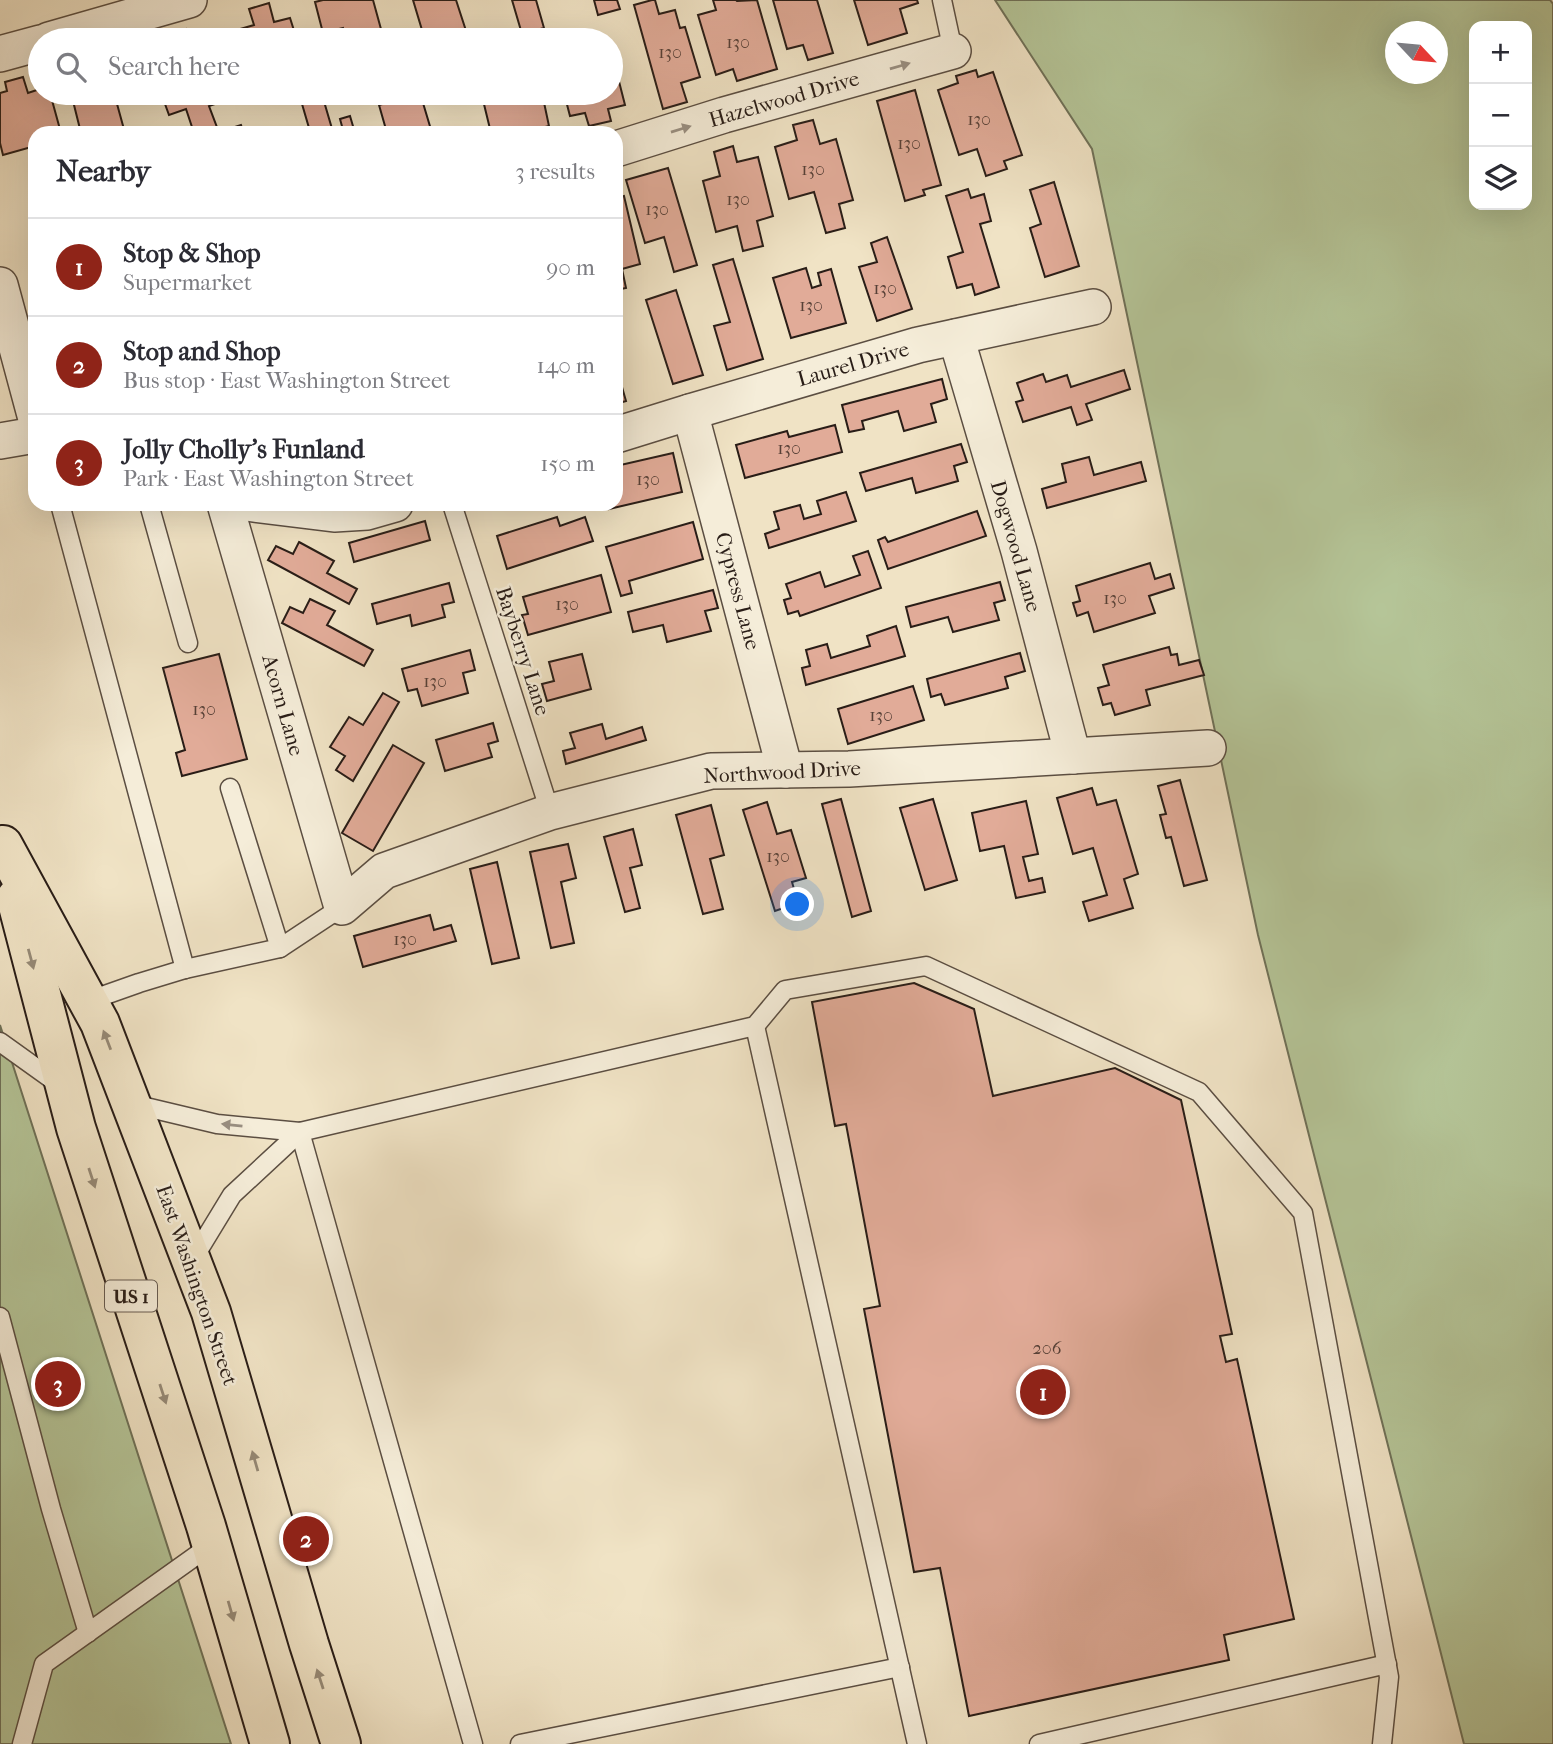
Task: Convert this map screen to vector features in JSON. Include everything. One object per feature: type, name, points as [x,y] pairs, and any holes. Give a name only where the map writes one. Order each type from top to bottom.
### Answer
[{"type":"main road","name":"East Washington Street","points":[[1,840],[100,1023],[211,1312],[341,1744]]},
{"type":"main road","name":"East Washington Street","points":[[1,840],[80,1141],[211,1545],[270,1744]]},
{"type":"street","points":[[91,28],[189,0]]},
{"type":"street","points":[[0,54],[28,46]]},
{"type":"street","name":"Hazelwood Drive","points":[[623,147],[724,115],[953,51]]},
{"type":"street","points":[[0,285],[24,329],[28,360]]},
{"type":"street","name":"Laurel Drive","points":[[623,433],[918,345],[1093,307]]},
{"type":"street","name":"Dogwood Lane","points":[[956,337],[1019,551],[1073,755]]},
{"type":"street","name":"Cypress Lane","points":[[691,412],[785,770]]},
{"type":"street","points":[[0,441],[28,436]]},
{"type":"street","name":"Acorn Lane","points":[[227,511],[342,907]]},
{"type":"street","points":[[310,511],[334,514],[370,511]]},
{"type":"street","name":"Northwood Drive","points":[[342,907],[384,871],[550,812],[711,771],[849,769],[1208,748]]},
{"type":"lane","points":[[942,0],[953,51]]},
{"type":"lane","points":[[62,511],[185,969]]},
{"type":"lane","points":[[151,511],[188,643]]},
{"type":"lane","name":"Bayberry Lane","points":[[454,511],[550,812]]},
{"type":"lane","points":[[230,788],[280,948]]},
{"type":"lane","points":[[89,1001],[185,969],[280,948],[342,907]]},
{"type":"lane","points":[[131,1104],[217,1124],[300,1132],[755,1026],[785,990],[926,966],[1199,1092],[1303,1213],[1389,1677],[1382,1744]]},
{"type":"lane","points":[[755,1026],[917,1744]]},
{"type":"lane","points":[[0,1042],[66,1089]]},
{"type":"lane","points":[[192,1262],[232,1195],[300,1132]]},
{"type":"lane","points":[[300,1132],[473,1744]]},
{"type":"lane","points":[[0,1317],[51,1509],[88,1633]]},
{"type":"lane","points":[[22,1744],[44,1664],[211,1545]]},
{"type":"lane","points":[[1039,1744],[1387,1664]]},
{"type":"lane","points":[[520,1744],[900,1667]]},
{"type":"green space","points":[[995,0],[1550,0],[1553,4],[1553,1744],[1464,1744],[1258,935],[1092,149]]},
{"type":"green space","points":[[0,1025],[231,1744],[0,1744]]},
{"type":"building","points":[[373,0],[381,28],[322,28],[315,2]]},
{"type":"building","points":[[413,0],[456,0],[465,28],[421,28]]},
{"type":"building","points":[[512,0],[536,0],[544,28],[520,28]]},
{"type":"building","points":[[594,0],[617,0],[620,9],[598,15]]},
{"type":"building","points":[[655,0],[659,14],[675,10],[680,28],[685,27],[700,77],[681,83],[687,102],[663,109],[634,5]]},
{"type":"building","points":[[713,0],[757,0],[777,69],[737,81],[733,69],[716,75],[698,15],[716,10]]},
{"type":"building","points":[[773,0],[817,0],[833,53],[808,60],[803,45],[787,49]]},
{"type":"building","points":[[854,0],[917,0],[918,3],[900,9],[907,33],[868,45]]},
{"type":"building","points":[[269,3],[274,22],[290,18],[293,28],[244,28],[254,25],[249,9]]},
{"type":"building","points":[[976,70],[978,77],[993,72],[1022,155],[1004,161],[1007,169],[986,176],[977,149],[959,155],[938,90],[958,83],[956,76]]},
{"type":"building","points":[[23,77],[28,93],[28,105],[53,105],[59,126],[28,126],[28,148],[3,155],[0,143],[0,93],[7,91],[5,82]]},
{"type":"building","points":[[915,90],[941,185],[923,190],[925,195],[905,201],[877,101]]},
{"type":"building","points":[[623,97],[625,105],[608,109],[611,121],[589,126],[585,113],[570,116],[567,105],[623,105]]},
{"type":"building","points":[[74,105],[117,105],[123,126],[79,126]]},
{"type":"building","points":[[165,105],[212,105],[209,106],[216,126],[192,126],[186,109],[169,115]]},
{"type":"building","points":[[302,105],[325,105],[331,126],[308,126]]},
{"type":"building","points":[[379,105],[424,105],[430,126],[385,126]]},
{"type":"building","points":[[484,105],[545,105],[549,126],[489,126]]},
{"type":"building","points":[[350,116],[353,126],[342,126],[340,119]]},
{"type":"building","points":[[813,120],[820,144],[836,139],[853,200],[839,204],[845,228],[826,233],[814,192],[789,199],[775,147],[797,140],[793,125]]},
{"type":"building","points":[[733,146],[737,162],[758,157],[773,216],[757,221],[763,246],[743,251],[737,226],[716,232],[703,181],[720,176],[714,152]]},
{"type":"building","points":[[668,168],[697,265],[674,272],[664,237],[645,243],[626,180]]},
{"type":"building","points":[[1054,182],[1079,266],[1045,277],[1030,228],[1041,224],[1030,190]]},
{"type":"building","points":[[968,189],[971,198],[984,194],[991,221],[980,224],[999,287],[975,295],[972,284],[957,288],[948,257],[963,252],[946,196]]},
{"type":"building","points":[[623,196],[640,264],[623,269]]},
{"type":"building","points":[[887,237],[912,309],[877,321],[859,267],[877,262],[871,243]]},
{"type":"building","points":[[733,259],[763,359],[727,370],[714,326],[730,322],[713,265]]},
{"type":"building","points":[[806,268],[812,288],[821,285],[818,273],[831,269],[846,323],[791,338],[773,278]]},
{"type":"building","points":[[676,290],[703,375],[673,384],[646,300]]},
{"type":"building","points":[[1124,370],[1130,389],[1086,404],[1092,420],[1077,425],[1071,407],[1023,422],[1016,402],[1023,400],[1017,383],[1043,374],[1046,382],[1067,375],[1071,387]]},
{"type":"building","points":[[942,379],[947,399],[931,404],[936,422],[904,431],[898,411],[862,421],[864,429],[849,432],[842,405]]},
{"type":"building","points":[[835,425],[842,452],[745,478],[736,445],[787,431],[789,437]]},
{"type":"building","points":[[961,444],[967,462],[954,466],[958,481],[916,493],[912,478],[866,491],[860,473]]},
{"type":"building","points":[[673,453],[682,492],[623,506],[623,464]]},
{"type":"building","points":[[1089,457],[1094,475],[1141,462],[1146,481],[1047,508],[1042,489],[1066,482],[1062,464]]},
{"type":"building","points":[[846,492],[856,521],[769,548],[765,534],[779,529],[774,512],[800,505],[804,519],[821,514],[817,501]]},
{"type":"building","points":[[977,511],[986,536],[888,569],[878,540],[885,537],[888,542]]},
{"type":"building","points":[[557,517],[560,526],[585,517],[593,541],[507,569],[497,536]]},
{"type":"building","points":[[425,521],[430,540],[354,562],[349,543]]},
{"type":"building","points":[[693,522],[703,559],[629,581],[632,593],[621,596],[606,547]]},
{"type":"building","points":[[299,542],[334,561],[327,573],[357,589],[349,604],[268,560],[276,546],[293,554]]},
{"type":"building","points":[[868,551],[881,588],[800,616],[798,611],[788,614],[784,600],[791,598],[786,584],[820,572],[825,587],[860,575],[853,556]]},
{"type":"building","points":[[1150,563],[1155,579],[1170,574],[1174,588],[1149,596],[1155,613],[1094,632],[1088,612],[1077,616],[1073,603],[1080,601],[1076,586]]},
{"type":"building","points":[[601,575],[611,612],[528,635],[522,615],[528,614],[523,597]]},
{"type":"building","points":[[1000,582],[1005,600],[994,603],[999,620],[953,632],[948,617],[911,627],[906,607]]},
{"type":"building","points":[[449,583],[454,602],[442,605],[445,617],[412,626],[410,615],[377,624],[372,604]]},
{"type":"building","points":[[713,590],[718,608],[705,611],[711,631],[667,642],[663,625],[633,632],[628,612]]},
{"type":"building","points":[[310,599],[335,611],[327,625],[373,650],[364,666],[282,623],[290,607],[303,613]]},
{"type":"building","points":[[896,626],[905,656],[806,685],[802,668],[810,666],[806,650],[827,644],[831,658],[870,646],[867,636]]},
{"type":"building","points":[[1169,647],[1171,655],[1177,654],[1179,665],[1199,660],[1204,675],[1146,690],[1150,705],[1115,715],[1111,703],[1103,705],[1098,688],[1109,685],[1103,665]]},
{"type":"building","points":[[470,650],[475,670],[463,673],[468,693],[422,706],[417,689],[408,691],[402,669]]},
{"type":"building","points":[[1020,653],[1025,671],[1005,677],[1008,688],[945,705],[941,694],[931,697],[927,679]]},
{"type":"building","points":[[219,654],[247,759],[182,776],[176,753],[185,750],[163,668]]},
{"type":"building","points":[[582,654],[591,689],[547,701],[542,684],[554,681],[549,662]]},
{"type":"building","points":[[913,686],[924,720],[848,744],[838,709]]},
{"type":"building","points":[[383,693],[399,702],[353,781],[336,770],[345,756],[330,747],[349,717],[363,725]]},
{"type":"building","points":[[493,723],[498,741],[488,744],[492,757],[445,771],[436,740]]},
{"type":"building","points":[[602,724],[606,739],[642,727],[646,740],[566,764],[563,751],[575,748],[570,733]]},
{"type":"building","points":[[393,745],[424,763],[373,851],[342,833]]},
{"type":"building","points":[[1180,780],[1207,880],[1184,886],[1171,837],[1166,838],[1160,815],[1166,814],[1158,786]]},
{"type":"building","points":[[1092,788],[1097,805],[1116,800],[1138,874],[1124,879],[1133,908],[1089,921],[1083,902],[1107,895],[1093,848],[1073,854],[1057,798]]},
{"type":"building","points":[[841,799],[871,911],[852,917],[822,804]]},
{"type":"building","points":[[933,799],[957,880],[925,890],[900,808]]},
{"type":"building","points":[[1026,801],[1038,854],[1023,857],[1029,881],[1042,878],[1045,892],[1016,898],[1004,846],[980,851],[972,813]]},
{"type":"building","points":[[767,802],[777,834],[791,830],[806,878],[792,882],[798,903],[775,911],[743,810]]},
{"type":"building","points":[[711,805],[724,855],[710,859],[723,909],[703,914],[676,815]]},
{"type":"building","points":[[633,829],[642,865],[630,868],[640,908],[625,912],[604,837]]},
{"type":"building","points":[[568,844],[576,878],[561,882],[574,943],[551,948],[530,852]]},
{"type":"building","points":[[497,862],[519,958],[492,964],[470,869]]},
{"type":"building","points":[[430,915],[434,930],[451,925],[456,941],[363,967],[354,936]]},
{"type":"building","points":[[914,983],[974,1009],[993,1096],[1115,1068],[1181,1100],[1232,1334],[1220,1336],[1226,1362],[1237,1359],[1294,1619],[1224,1635],[1229,1660],[969,1716],[940,1568],[914,1572],[864,1309],[880,1306],[846,1124],[835,1126],[812,1002]]},
{"type":"place","name":"Jolly Cholly's Funland","points":[[58,1384]]},
{"type":"place","name":"Stop & Shop","points":[[1043,1392]]},
{"type":"place","name":"Stop and Shop","points":[[306,1539]]}]
